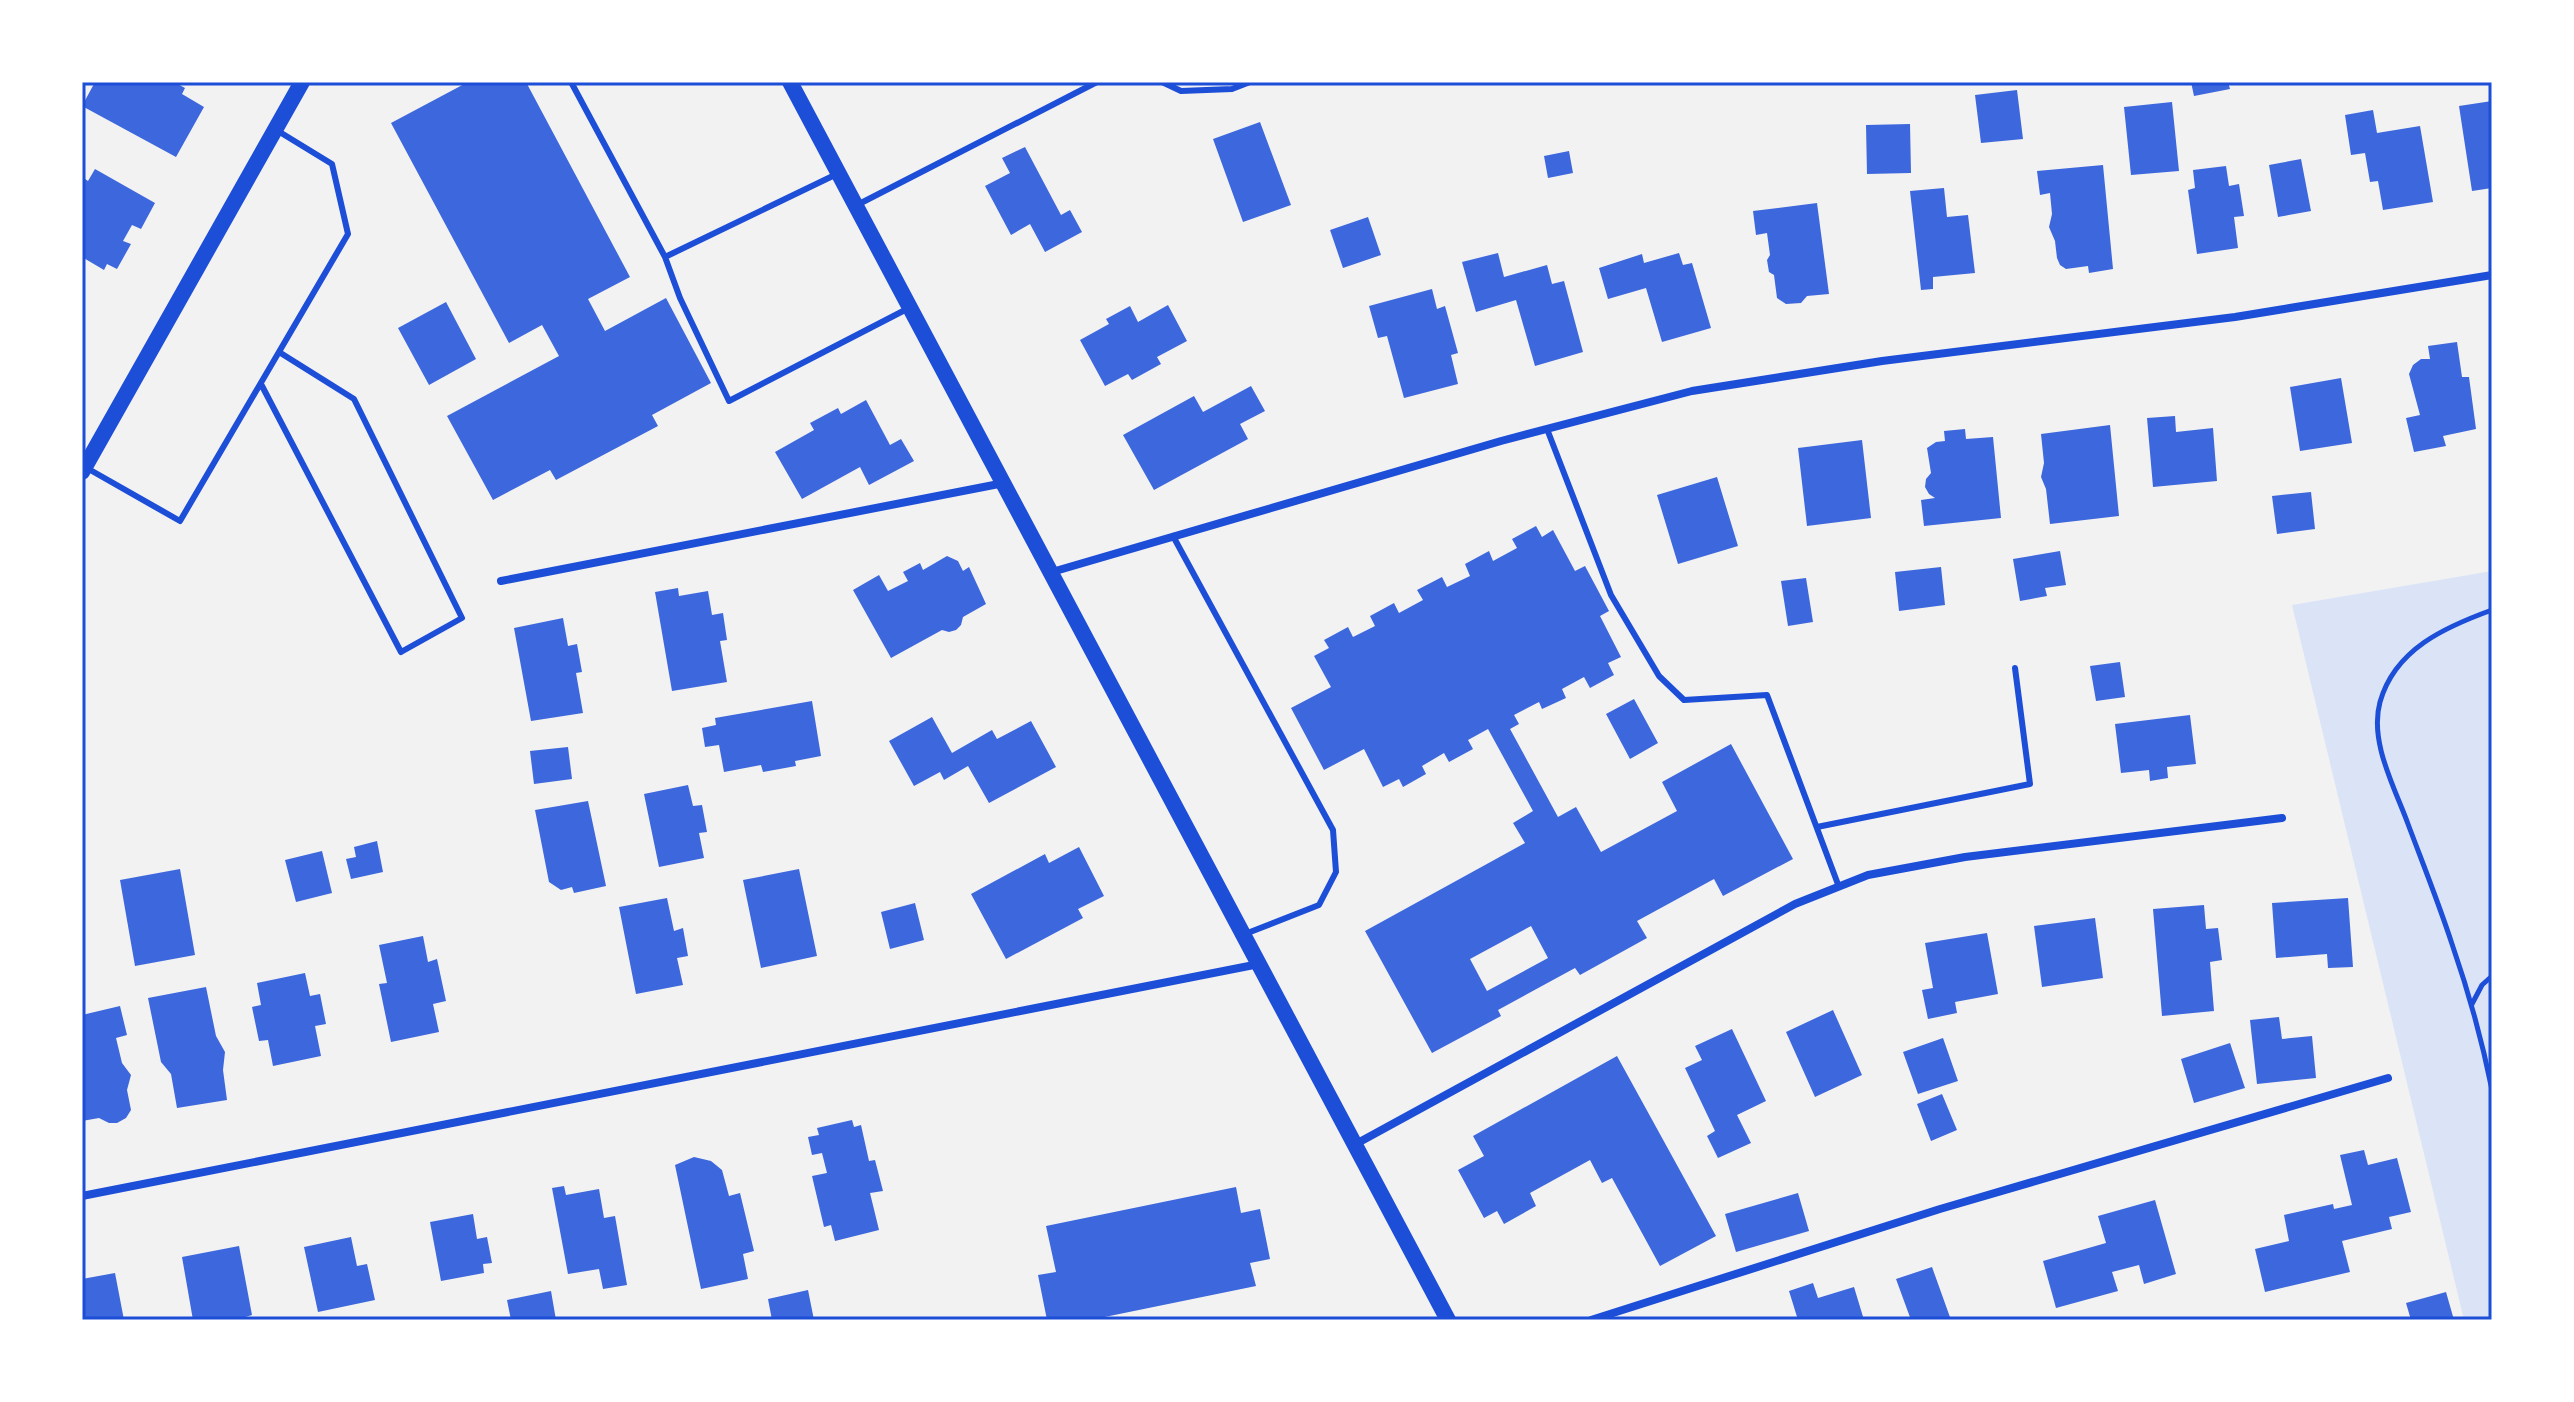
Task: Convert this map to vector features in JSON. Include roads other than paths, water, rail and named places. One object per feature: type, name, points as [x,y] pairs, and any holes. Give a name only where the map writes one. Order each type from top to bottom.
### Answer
[{"type":"main road","points":[[83,470],[302,82]]},
{"type":"main road","points":[[790,82],[1448,1320]]},
{"type":"street","points":[[1052,572],[1547,429],[1692,391],[1882,361],[2235,317],[2492,275]]},
{"type":"street","points":[[501,581],[1004,482]]},
{"type":"street","points":[[1354,1145],[1795,904],[1868,875],[1965,857],[2282,818]]},
{"type":"street","points":[[82,1196],[1260,964]]},
{"type":"street","points":[[1591,1320],[1940,1209],[2388,1078]]},
{"type":"lane","points":[[571,82],[665,257],[680,298],[729,401],[911,308]]},
{"type":"lane","points":[[855,205],[1097,82]]},
{"type":"lane","points":[[1162,82],[1181,91],[1232,89],[1250,82]]},
{"type":"lane","points":[[83,470],[180,521],[348,234],[332,164],[275,129]]},
{"type":"lane","points":[[665,257],[839,173]]},
{"type":"lane","points":[[261,384],[401,652],[462,618],[354,399],[279,352]]},
{"type":"lane","points":[[1547,429],[1611,595],[1659,676],[1684,700],[1767,695],[1839,887]]},
{"type":"lane","points":[[1173,536],[1333,830],[1336,872],[1319,905],[1244,935]]},
{"type":"lane","points":[[1817,827],[2030,784],[2015,668]]}]
